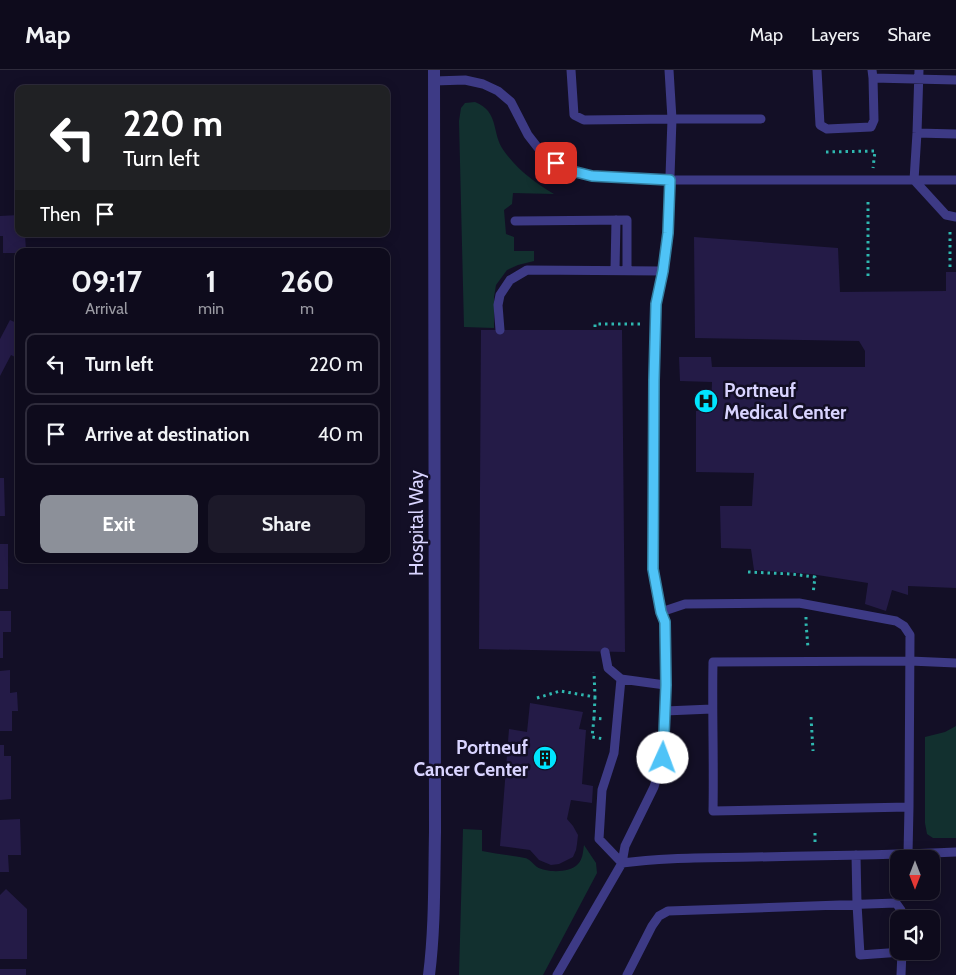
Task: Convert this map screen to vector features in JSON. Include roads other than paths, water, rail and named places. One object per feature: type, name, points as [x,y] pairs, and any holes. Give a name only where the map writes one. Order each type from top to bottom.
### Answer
[{"type":"street","name":"Hospital Way","points":[[429,975],[434,914],[435,832],[434,75]]},
{"type":"lane","points":[[571,70],[574,115],[584,120],[672,118],[761,119]]},
{"type":"lane","points":[[557,975],[622,864],[625,846],[654,787],[663,758],[666,685],[665,622],[661,612],[653,569],[654,394],[656,304],[668,233],[672,118],[669,70]]},
{"type":"lane","points":[[817,70],[820,125],[827,129],[871,127],[874,120],[873,74],[919,75],[956,80]]},
{"type":"lane","points":[[434,75],[483,84],[498,91],[510,102],[528,135],[542,152],[556,163],[572,171],[592,176],[670,180],[956,180]]},
{"type":"lane","points":[[919,75],[914,180],[946,215],[956,217]]},
{"type":"lane","points":[[917,133],[956,134]]},
{"type":"lane","points":[[615,270],[616,220]]},
{"type":"lane","points":[[515,221],[627,220],[627,270]]},
{"type":"lane","points":[[500,330],[498,305],[500,295],[510,280],[527,270],[663,271]]},
{"type":"lane","points":[[661,612],[685,604],[799,604],[896,620],[904,626],[910,634],[908,850]]},
{"type":"lane","points":[[605,652],[608,668],[621,679],[666,685]]},
{"type":"lane","points":[[909,807],[713,811],[713,662],[910,661],[956,663]]},
{"type":"lane","points":[[621,679],[614,753],[602,790],[599,839],[622,864]]},
{"type":"lane","points":[[665,711],[712,710]]},
{"type":"lane","points":[[940,853],[956,852]]},
{"type":"lane","points":[[622,864],[643,860],[890,854]]},
{"type":"lane","points":[[856,855],[860,955],[890,953]]},
{"type":"lane","points":[[627,975],[652,926],[659,916],[668,911],[896,902],[901,910]]},
{"type":"lane","points":[[901,975],[902,960]]},
{"type":"place","name":"Portneuf Medical Center","points":[[706,401]]},
{"type":"place","name":"Portneuf Cancer Center","points":[[545,758]]}]
